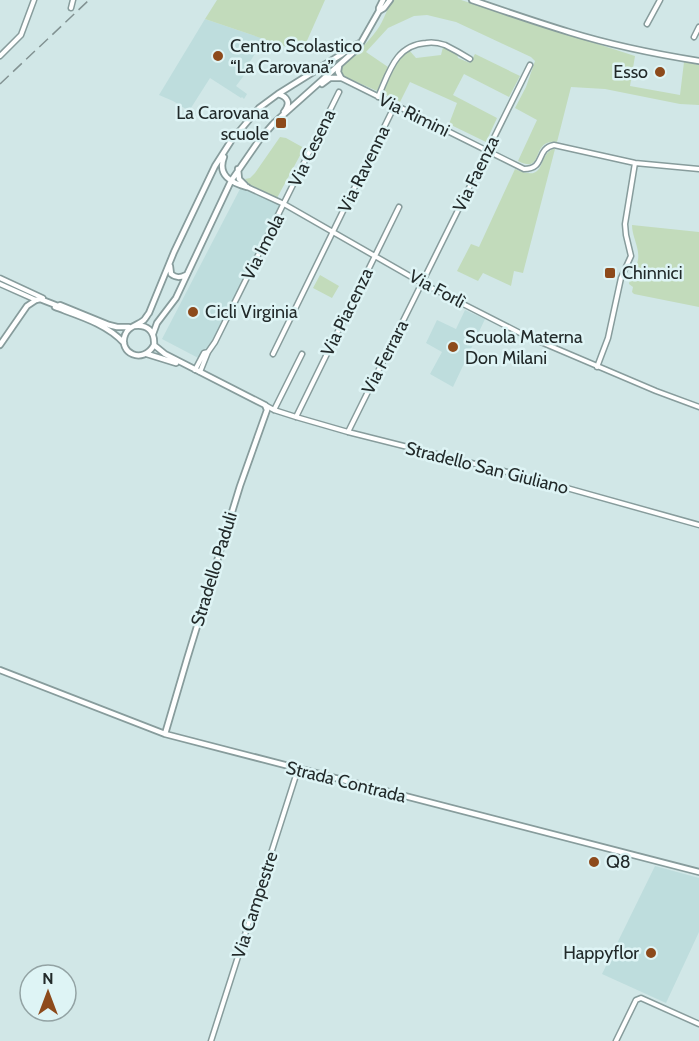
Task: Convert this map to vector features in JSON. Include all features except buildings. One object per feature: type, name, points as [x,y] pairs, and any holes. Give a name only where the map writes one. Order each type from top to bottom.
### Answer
[{"type":"street","points":[[0,56],[21,35],[34,0]]},
{"type":"street","points":[[71,8],[73,0]]},
{"type":"street","points":[[380,11],[383,0]]},
{"type":"street","points":[[0,281],[13,290],[91,321],[119,337],[127,350],[134,355],[147,354],[154,345],[153,334],[158,323],[176,298],[238,168],[279,119],[358,48],[380,11],[390,0]]},
{"type":"street","points":[[472,0],[568,32],[650,53],[699,61]]},
{"type":"street","points":[[647,24],[660,0]]},
{"type":"street","points":[[694,37],[699,27]]},
{"type":"street","points":[[124,343],[124,336],[132,327],[145,320],[215,166],[231,141],[259,108],[360,43]]},
{"type":"street","points":[[378,96],[400,53],[414,45],[439,43],[470,59]]},
{"type":"street","points":[[304,97],[307,98],[330,78],[341,78],[338,72],[339,65]]},
{"type":"street","name":"Via Faenza","points":[[422,282],[530,65]]},
{"type":"street","name":"Via Rimini","points":[[341,78],[524,169],[531,169],[537,165],[544,150],[554,145],[635,162]]},
{"type":"street","name":"Via Cesena","points":[[284,204],[339,92]]},
{"type":"street","points":[[278,94],[286,97],[288,104],[279,119]]},
{"type":"street","name":"Via Ravenna","points":[[273,354],[395,105]]},
{"type":"street","points":[[231,141],[221,169],[231,181],[247,187]]},
{"type":"street","points":[[597,367],[609,338],[621,278],[631,256],[625,224],[635,162],[699,169]]},
{"type":"street","points":[[238,168],[239,179],[247,187]]},
{"type":"street","points":[[213,218],[216,217],[229,191],[239,185]]},
{"type":"street","name":"Via Forlì","points":[[247,187],[284,204],[422,282],[522,334],[597,367],[699,407]]},
{"type":"street","name":"Via Imola","points":[[197,371],[215,342],[284,204]]},
{"type":"street","name":"Via Piacenza","points":[[296,417],[399,207]]},
{"type":"street","points":[[174,252],[170,267],[171,274],[178,278],[186,275]]},
{"type":"street","points":[[0,281],[109,326],[141,325],[153,334]]},
{"type":"street","name":"Via Ferrara","points":[[348,432],[422,282]]},
{"type":"street","points":[[23,294],[27,306]]},
{"type":"street","points":[[0,345],[27,306],[36,300],[60,305]]},
{"type":"street","name":"Stradello San Giuliano","points":[[154,345],[165,354],[274,410],[348,432],[531,478],[699,525]]},
{"type":"street","name":"Stradello San Giuliano","points":[[147,354],[188,366]]},
{"type":"street","points":[[274,410],[302,354]]},
{"type":"street","name":"Stradello Paduli","points":[[165,734],[240,486],[267,412],[265,405]]},
{"type":"street","name":"Strada Contrada","points":[[0,670],[165,734],[699,872]]},
{"type":"street","name":"Via Campestre","points":[[211,1041],[298,769]]},
{"type":"street","points":[[616,1041],[636,1000],[641,998],[699,1024]]},
{"type":"shaded area","name":"Centro Scolastico “La Carovana”","points":[[205,19],[264,39],[236,86],[247,94],[244,99],[210,78],[189,111],[159,95]]},
{"type":"shaded area","points":[[241,187],[281,204],[204,361],[162,339]]},
{"type":"shaded area","name":"Scuola Materna Don Milani","points":[[465,310],[485,319],[453,387],[430,374],[442,352],[426,343],[437,320],[456,329]]},
{"type":"shaded area","name":"Happyflor","points":[[655,866],[699,878],[699,932],[666,1003],[602,974]]},
{"type":"green space","points":[[217,0],[325,0],[302,52],[205,19]]},
{"type":"green space","points":[[394,0],[461,0],[635,56],[630,86],[680,95],[684,62],[699,65],[699,105],[680,104],[605,89],[571,87],[557,142],[543,146],[532,164],[518,161],[537,120],[515,108],[526,87],[535,61],[531,57],[456,22],[427,15],[414,16],[388,28],[366,52],[388,67],[377,91],[341,75],[342,65],[373,35]]},
{"type":"green space","points":[[443,47],[457,54],[458,58],[470,63],[475,54],[520,76],[509,97],[464,74],[453,95],[497,118],[486,142],[449,124],[457,103],[410,82],[400,102],[382,93],[399,59],[409,50],[416,58],[441,55]]},
{"type":"green space","points":[[280,137],[304,148],[277,198],[249,184],[245,179],[255,173]]},
{"type":"green space","points":[[555,149],[523,273],[514,271],[511,286],[483,273],[478,281],[457,271],[471,244],[479,247],[515,169],[525,173],[537,171],[548,152]]},
{"type":"green space","points":[[632,225],[699,232],[699,307],[632,292],[633,287],[629,284],[638,256]]},
{"type":"green space","points":[[320,275],[339,286],[332,298],[313,288]]},
{"type":"railway","points":[[0,84],[89,0]]},
{"type":"place","name":"Centro Scolastico “La Carovana”","points":[[218,56]]},
{"type":"place","name":"Esso","points":[[660,72]]},
{"type":"place","name":"La Carovana scuole","points":[[281,123]]},
{"type":"place","name":"Chinnici","points":[[610,273]]},
{"type":"place","name":"Cicli Virginia","points":[[193,312]]},
{"type":"place","name":"Scuola Materna Don Milani","points":[[453,347]]},
{"type":"place","name":"Q8","points":[[594,862]]},
{"type":"place","name":"Happyflor","points":[[651,953]]}]
